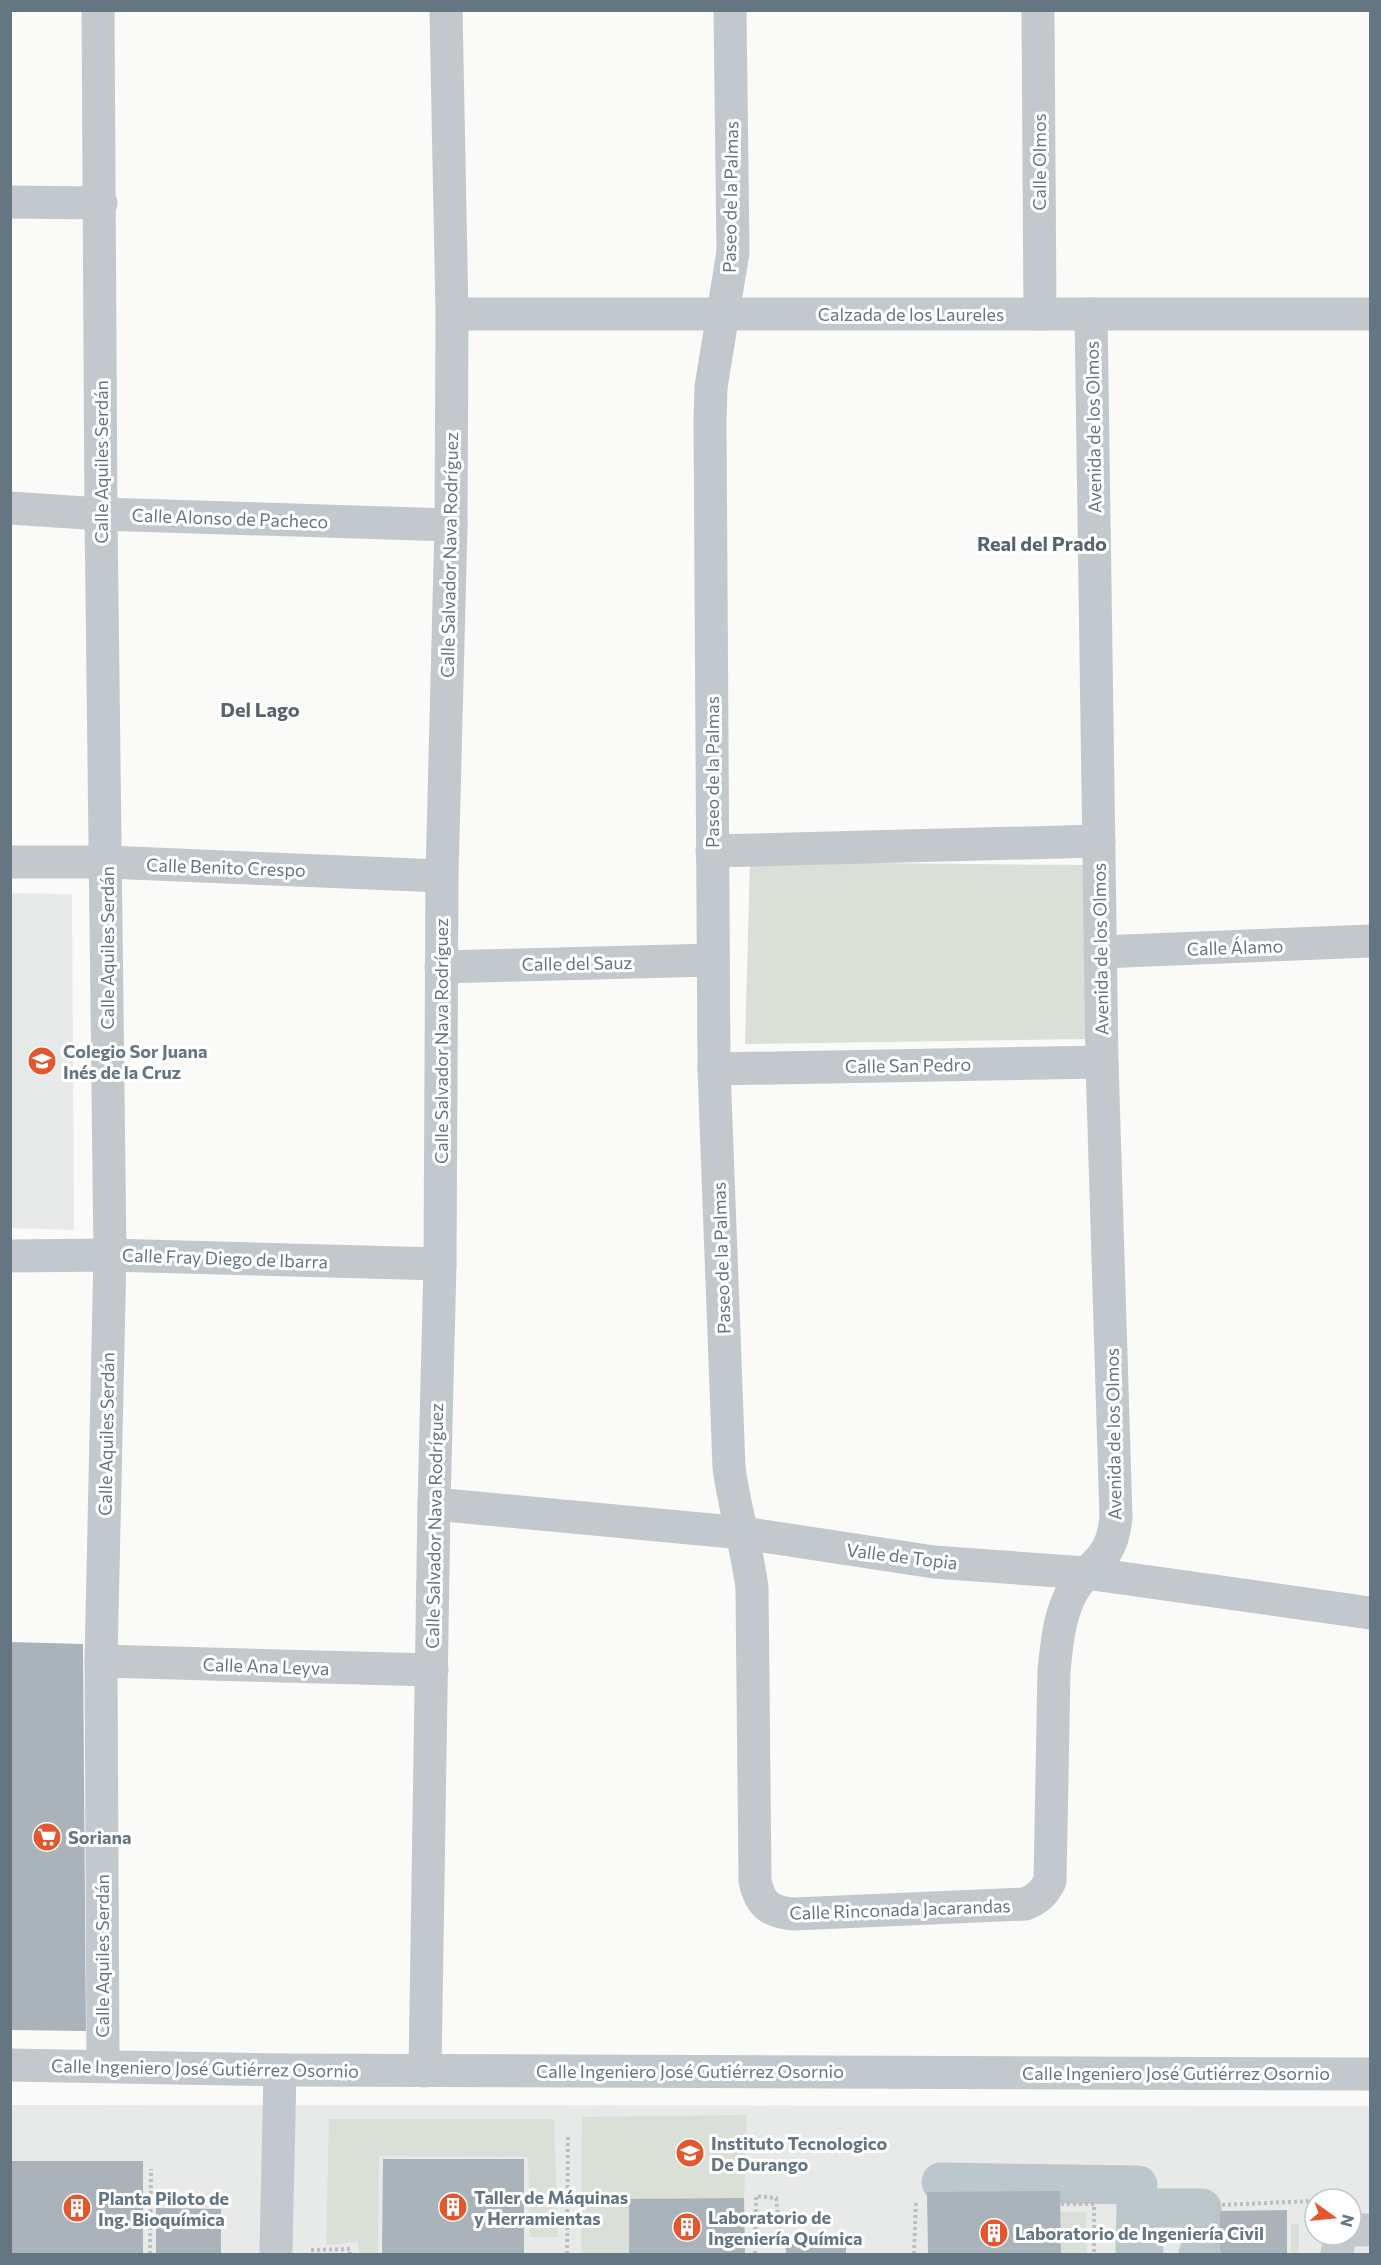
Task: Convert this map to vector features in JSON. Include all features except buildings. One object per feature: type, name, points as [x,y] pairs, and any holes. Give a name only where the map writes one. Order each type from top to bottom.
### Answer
[{"type":"street","name":"Calle Aquiles Serdán","points":[[98,10],[101,203],[101,514],[110,1255],[101,1661],[103,2065]]},
{"type":"street","name":"Calle Salvador Nava Rodríguez","points":[[425,2071],[440,1264],[442,876],[451,525],[452,314],[446,10]]},
{"type":"street","name":"Paseo de la Palmas","points":[[730,10],[733,252],[711,387],[710,421],[712,852],[714,1069],[729,1467],[733,1498],[743,1533]]},
{"type":"street","name":"Calle Olmos","points":[[1038,10],[1040,314]]},
{"type":"street","points":[[10,202],[101,203]]},
{"type":"street","name":"Calzada de los Laureles","points":[[452,314],[1371,314]]},
{"type":"street","name":"Avenida de los Olmos","points":[[1086,1573],[1103,1556],[1113,1537],[1116,1518],[1102,1062],[1091,314]]},
{"type":"street","name":"Calle Alonso de Pacheco","points":[[10,508],[101,514],[451,525]]},
{"type":"street","points":[[712,852],[1099,841]]},
{"type":"street","name":"Calle Benito Crespo","points":[[10,862],[107,862],[442,876]]},
{"type":"street","name":"Calle Álamo","points":[[1100,952],[1371,941]]},
{"type":"street","name":"Calle del Sauz","points":[[441,967],[713,960]]},
{"type":"street","name":"Calle San Pedro","points":[[714,1069],[1102,1062]]},
{"type":"street","name":"Calle Fray Diego de Ibarra","points":[[10,1256],[110,1255],[440,1264]]},
{"type":"street","name":"Valle de Topia","points":[[434,1504],[743,1533],[934,1562],[1086,1573],[1371,1613]]},
{"type":"street","name":"Calle Rinconada Jacarandas","points":[[743,1533],[752,1588],[755,1881],[758,1894],[765,1904],[778,1912],[794,1914],[1025,1904],[1036,1900],[1044,1893],[1050,1881],[1054,1670],[1057,1643],[1062,1616],[1072,1591],[1086,1573]]},
{"type":"street","name":"Calle Ana Leyva","points":[[101,1661],[432,1670]]},
{"type":"street","name":"Calle Ingeniero José Gutiérrez Osornio","points":[[10,2065],[425,2071],[1371,2074]]},
{"type":"street","points":[[276,2250],[280,2070]]},
{"type":"path","points":[[567,2254],[568,2135]]},
{"type":"path","points":[[150,2254],[151,2169]]},
{"type":"path","points":[[755,2254],[756,2196],[776,2198],[781,2241]]},
{"type":"path","points":[[914,2254],[916,2200]]},
{"type":"path","points":[[1216,2254],[1217,2205],[1303,2201]]},
{"type":"path","points":[[1061,2204],[1094,2204],[1094,2254]]},
{"type":"path","points":[[276,2250],[350,2249],[350,2254]]},
{"type":"shaded area","points":[[750,862],[1086,865],[1088,1039],[745,1044]]},
{"type":"shaded area","name":"Colegio Sor Juana Inés de la Cruz","points":[[11,893],[72,894],[74,1230],[11,1228]]},
{"type":"shaded area","name":"Instituto Tecnologico De Durango","points":[[10,2105],[1370,2106],[1370,2254],[11,2254]]},
{"type":"shaded area","points":[[747,2115],[744,2198],[629,2199],[629,2254],[581,2254],[582,2117]]},
{"type":"shaded area","points":[[329,2119],[554,2119],[558,2237],[530,2237],[528,2157],[379,2156],[378,2254],[359,2254],[358,2242],[326,2245]]},
{"type":"shaded area","points":[[1060,2212],[1086,2212],[1087,2254],[1061,2254]]},
{"type":"shaded area","points":[[1299,2223],[1299,2254],[1291,2254],[1291,2224]]},
{"type":"waterway","points":[[941,2182],[1138,2185],[1136,2208]]},
{"type":"waterway","points":[[1144,2254],[1144,2251],[1135,2250],[1136,2208],[1202,2208],[1202,2243],[1198,2254]]},
{"type":"place","name":"Colegio Sor Juana Inés de la Cruz","points":[[42,1061]]},
{"type":"place","name":"Soriana","points":[[47,1837]]},
{"type":"place","name":"Instituto Tecnologico De Durango","points":[[690,2153]]},
{"type":"place","name":"Taller de Máquinas y Herramientas","points":[[453,2207]]},
{"type":"place","name":"Planta Piloto de Ing. Bioquímica","points":[[77,2208]]},
{"type":"place","name":"Laboratorio de Ingeniería Química","points":[[687,2227]]},
{"type":"place","name":"Laboratorio de Ingeniería Civil","points":[[994,2233]]},
{"type":"district","name":"Real del Prado","points":[[1042,543]]},
{"type":"district","name":"Del Lago","points":[[260,709]]}]
